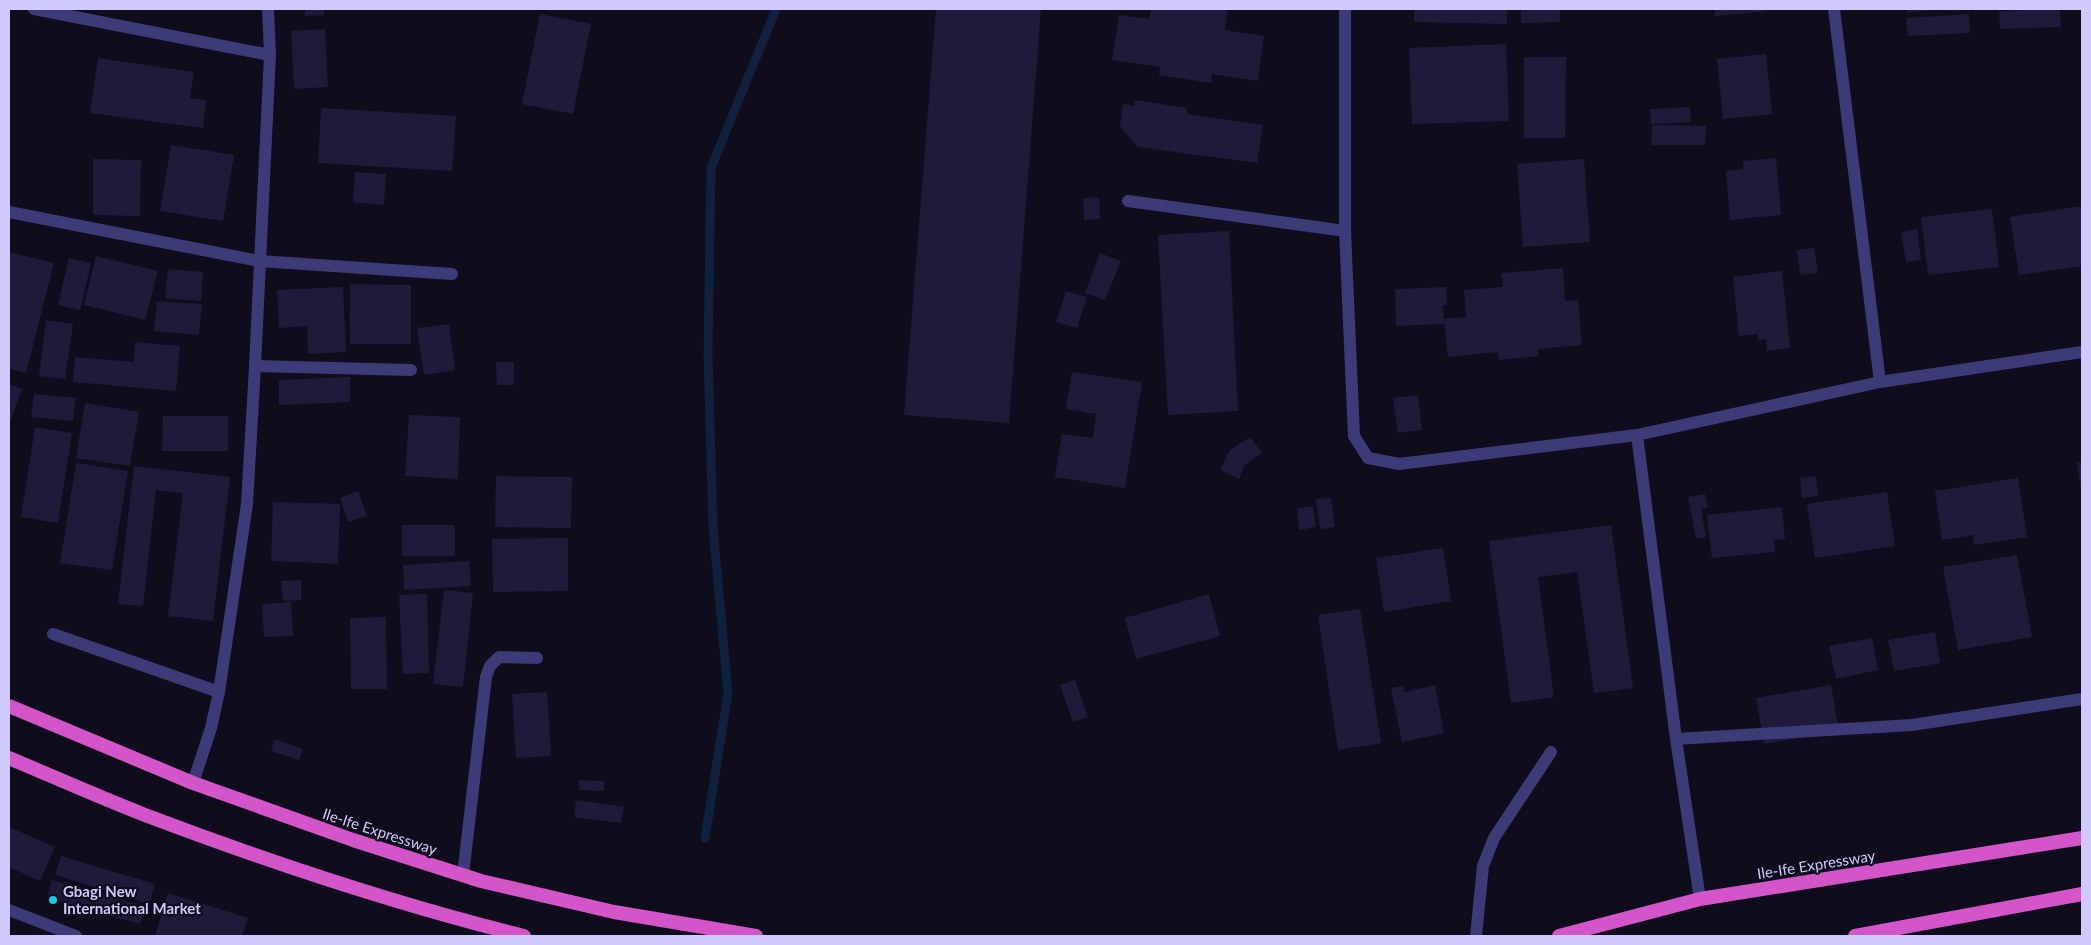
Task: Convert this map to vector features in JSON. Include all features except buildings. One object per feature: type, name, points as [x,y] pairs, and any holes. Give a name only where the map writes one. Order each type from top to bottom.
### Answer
[{"type":"highway","name":"Ile-Ife Expressway","points":[[9,706],[193,783],[353,840],[481,881],[614,912],[756,936]]},
{"type":"highway","points":[[9,758],[144,814],[298,869],[442,916],[524,936]]},
{"type":"highway","name":"Ile-Ife Expressway","points":[[1559,936],[1700,899],[2082,838]]},
{"type":"highway","points":[[1855,936],[2082,894]]},
{"type":"street","points":[[34,9],[270,55]]},
{"type":"street","points":[[193,783],[211,728],[219,692],[247,504],[270,55],[268,9]]},
{"type":"street","points":[[1345,9],[1345,231],[1354,436],[1368,458],[1399,464],[1637,435],[1880,382],[2082,352]]},
{"type":"street","points":[[1834,9],[1880,382]]},
{"type":"street","points":[[1128,201],[1345,231]]},
{"type":"street","points":[[9,212],[259,261],[452,274]]},
{"type":"street","points":[[255,366],[411,370]]},
{"type":"street","points":[[1637,435],[1676,739],[1700,899]]},
{"type":"street","points":[[53,634],[219,692]]},
{"type":"street","points":[[463,875],[486,677],[490,666],[499,657],[537,658]]},
{"type":"street","points":[[1676,739],[1912,726],[2082,699]]},
{"type":"street","points":[[1476,936],[1483,866],[1494,838],[1551,752]]},
{"type":"street","points":[[9,910],[76,936]]},
{"type":"waterway","points":[[705,838],[728,693],[713,527],[708,354],[711,168],[776,9]]},
{"type":"place","name":"Gbagi New International Market","points":[[53,900]]}]
